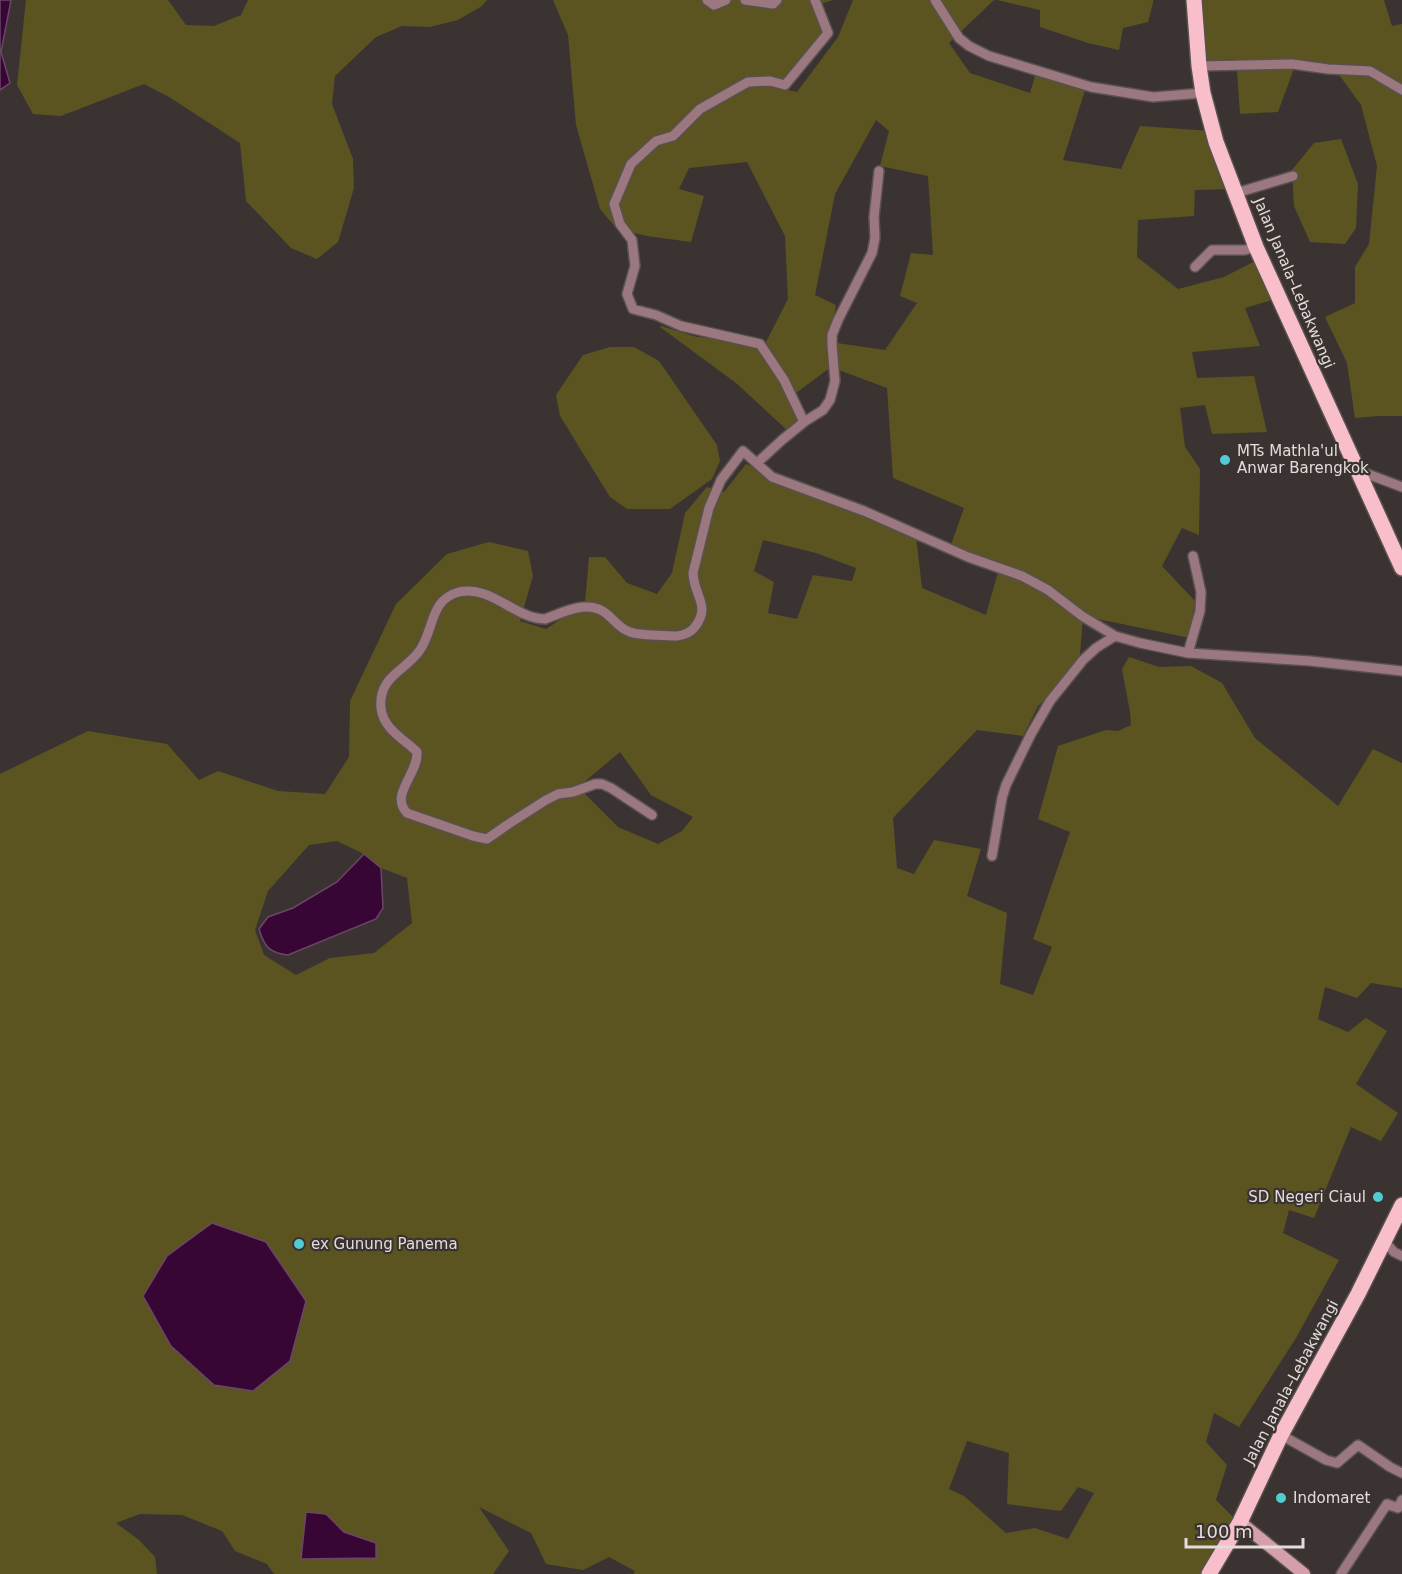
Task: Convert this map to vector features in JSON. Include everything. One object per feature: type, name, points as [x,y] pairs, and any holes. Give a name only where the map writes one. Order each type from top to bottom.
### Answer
[{"type":"main road","name":"Jalan Janala–Lebakwangi","points":[[1194,0],[1203,93],[1216,142],[1256,247],[1402,568]]},
{"type":"main road","name":"Jalan Janala–Lebakwangi","points":[[1209,1574],[1240,1522],[1281,1435],[1358,1294],[1402,1205]]},
{"type":"street","points":[[707,0],[714,5],[726,0]]},
{"type":"street","points":[[745,0],[773,4],[777,0]]},
{"type":"street","points":[[804,422],[784,380],[760,344],[681,326],[656,315],[633,309],[627,294],[634,266],[632,240],[620,224],[614,204],[631,164],[656,141],[673,136],[700,109],[748,82],[770,81],[785,85],[828,33],[815,0]]},
{"type":"street","points":[[935,0],[959,38],[989,56],[1091,87],[1153,97],[1203,93]]},
{"type":"street","points":[[1199,66],[1292,64],[1370,71],[1402,90]]},
{"type":"street","points":[[758,462],[804,422],[823,410],[833,394],[836,381],[832,335],[872,253],[879,171]]},
{"type":"street","points":[[1236,193],[1293,176]]},
{"type":"street","points":[[1195,267],[1212,250],[1245,250],[1256,247]]},
{"type":"street","points":[[652,815],[602,784],[558,794],[488,839],[407,813],[400,800],[416,762],[417,753],[395,735],[385,721],[381,710],[381,695],[389,679],[420,651],[442,601],[460,592],[472,591],[489,595],[539,619],[587,606],[601,609],[620,628],[631,633],[677,636],[691,631],[701,619],[703,611],[693,581],[693,573],[710,508],[722,480],[743,451],[758,462],[772,477],[785,483],[864,511],[968,557],[1030,581],[1048,590],[1082,616],[1116,636],[1188,653],[1310,661],[1402,671]]},
{"type":"street","points":[[1357,470],[1402,487]]},
{"type":"street","points":[[1188,653],[1200,611],[1201,592],[1193,556]]},
{"type":"street","points":[[992,856],[1006,785],[1031,734],[1050,701],[1083,660],[1096,648],[1116,636]]},
{"type":"street","points":[[1384,1241],[1394,1252],[1402,1256]]},
{"type":"street","points":[[1281,1435],[1326,1460],[1337,1463],[1358,1445],[1402,1473]]},
{"type":"street","points":[[1341,1574],[1387,1504],[1398,1508],[1402,1500]]},
{"type":"street","points":[[1240,1522],[1304,1574]]},
{"type":"shaded area","points":[[0,0],[11,0],[1,52],[10,83],[0,90]]},
{"type":"shaded area","points":[[26,0],[168,0],[186,25],[214,26],[241,15],[248,0],[487,0],[482,6],[458,20],[430,27],[402,26],[376,37],[335,76],[332,104],[353,159],[354,188],[338,242],[317,259],[291,248],[246,201],[240,143],[169,97],[144,84],[61,116],[33,114],[17,85]]},
{"type":"shaded area","points":[[553,0],[833,0],[811,7],[825,28],[787,90],[797,92],[838,37],[853,0],[933,0],[939,5],[942,0],[994,0],[949,43],[970,73],[1030,93],[1037,69],[1087,84],[1063,160],[1121,169],[1140,126],[1211,131],[1231,189],[1195,190],[1194,216],[1138,220],[1137,257],[1178,289],[1224,277],[1259,259],[1275,299],[1245,308],[1260,346],[1192,352],[1197,378],[1254,376],[1267,432],[1212,434],[1205,405],[1180,408],[1185,447],[1200,469],[1199,535],[1182,528],[1162,566],[1195,601],[1190,638],[1083,616],[1079,669],[1038,706],[1023,736],[977,730],[893,818],[897,868],[914,874],[934,840],[981,849],[967,896],[1007,913],[1000,984],[1033,995],[1052,947],[1033,939],[1070,832],[1038,819],[1058,746],[1106,730],[1118,731],[1131,725],[1122,669],[1129,657],[1159,667],[1191,666],[1222,683],[1255,738],[1338,806],[1373,749],[1402,763],[1402,988],[1371,983],[1357,998],[1325,987],[1318,1019],[1348,1032],[1366,1018],[1387,1031],[1356,1084],[1398,1113],[1381,1141],[1351,1127],[1314,1218],[1289,1210],[1283,1233],[1339,1260],[1296,1338],[1239,1427],[1214,1413],[1206,1442],[1227,1465],[1216,1500],[1238,1522],[1204,1574],[634,1574],[635,1571],[609,1557],[583,1570],[546,1564],[531,1533],[479,1507],[509,1551],[493,1574],[274,1574],[267,1564],[235,1551],[222,1531],[182,1515],[140,1514],[116,1523],[139,1540],[155,1557],[157,1574],[0,1574],[0,774],[88,731],[167,744],[199,780],[218,771],[278,791],[325,794],[349,757],[350,701],[396,604],[447,554],[489,542],[528,551],[533,576],[520,621],[546,629],[585,603],[589,557],[605,557],[627,583],[657,594],[672,573],[685,513],[707,487],[724,492],[746,464],[916,537],[922,588],[986,615],[1000,565],[951,545],[964,508],[893,478],[887,388],[831,367],[788,399],[798,422],[788,431],[736,383],[660,327],[697,337],[766,342],[788,299],[785,236],[747,162],[689,168],[679,189],[704,196],[691,242],[617,229],[600,209],[576,125],[568,35]],"holes":[[[876,120],[889,131],[880,166],[928,176],[933,255],[911,253],[900,296],[917,303],[885,350],[830,342],[836,305],[815,295],[835,194]],[[763,540],[816,553],[856,568],[852,581],[813,575],[797,619],[768,613],[774,582],[754,571]],[[620,752],[651,795],[693,817],[682,831],[658,844],[618,827],[578,787]],[[337,841],[364,854],[381,868],[407,878],[412,923],[374,953],[330,958],[296,975],[264,955],[255,930],[268,891],[309,845]],[[967,1441],[1009,1453],[1007,1504],[1061,1511],[1078,1487],[1094,1493],[1068,1539],[1035,1528],[1006,1533],[964,1496],[949,1489]],[[325,1514],[344,1532],[376,1543],[301,1559]]]},
{"type":"shaded area","points":[[997,0],[1153,0],[1153,3],[1148,22],[1123,28],[1119,50],[1088,43],[1040,27],[1040,10]]},
{"type":"shaded area","points":[[1199,0],[1384,0],[1392,26],[1402,24],[1402,416],[1355,418],[1347,363],[1325,317],[1355,303],[1355,267],[1369,244],[1377,166],[1361,105],[1337,72],[1296,63],[1278,112],[1240,114],[1236,59],[1198,62]]},
{"type":"shaded area","points":[[1341,139],[1358,184],[1356,228],[1345,244],[1310,242],[1294,206],[1292,170],[1314,143]]},
{"type":"shaded area","points":[[610,347],[634,347],[659,361],[717,445],[720,461],[712,479],[670,509],[627,509],[610,497],[560,416],[556,395],[583,355]]},
{"type":"shaded area","points":[[364,854],[381,868],[383,908],[376,919],[288,955],[268,948],[259,929],[268,917],[293,908],[337,882]]},
{"type":"shaded area","points":[[212,1223],[266,1242],[306,1301],[290,1361],[253,1391],[214,1385],[171,1346],[143,1296],[167,1256]]},
{"type":"shaded area","points":[[306,1512],[326,1514],[344,1532],[376,1543],[376,1558],[301,1559]]},
{"type":"place","name":"MTs Mathla'ul Anwar Barengkok","points":[[1225,460]]},
{"type":"place","name":"SD Negeri Ciaul","points":[[1378,1197]]},
{"type":"place","name":"ex Gunung Panema","points":[[299,1244]]},
{"type":"place","name":"Indomaret","points":[[1281,1498]]}]
